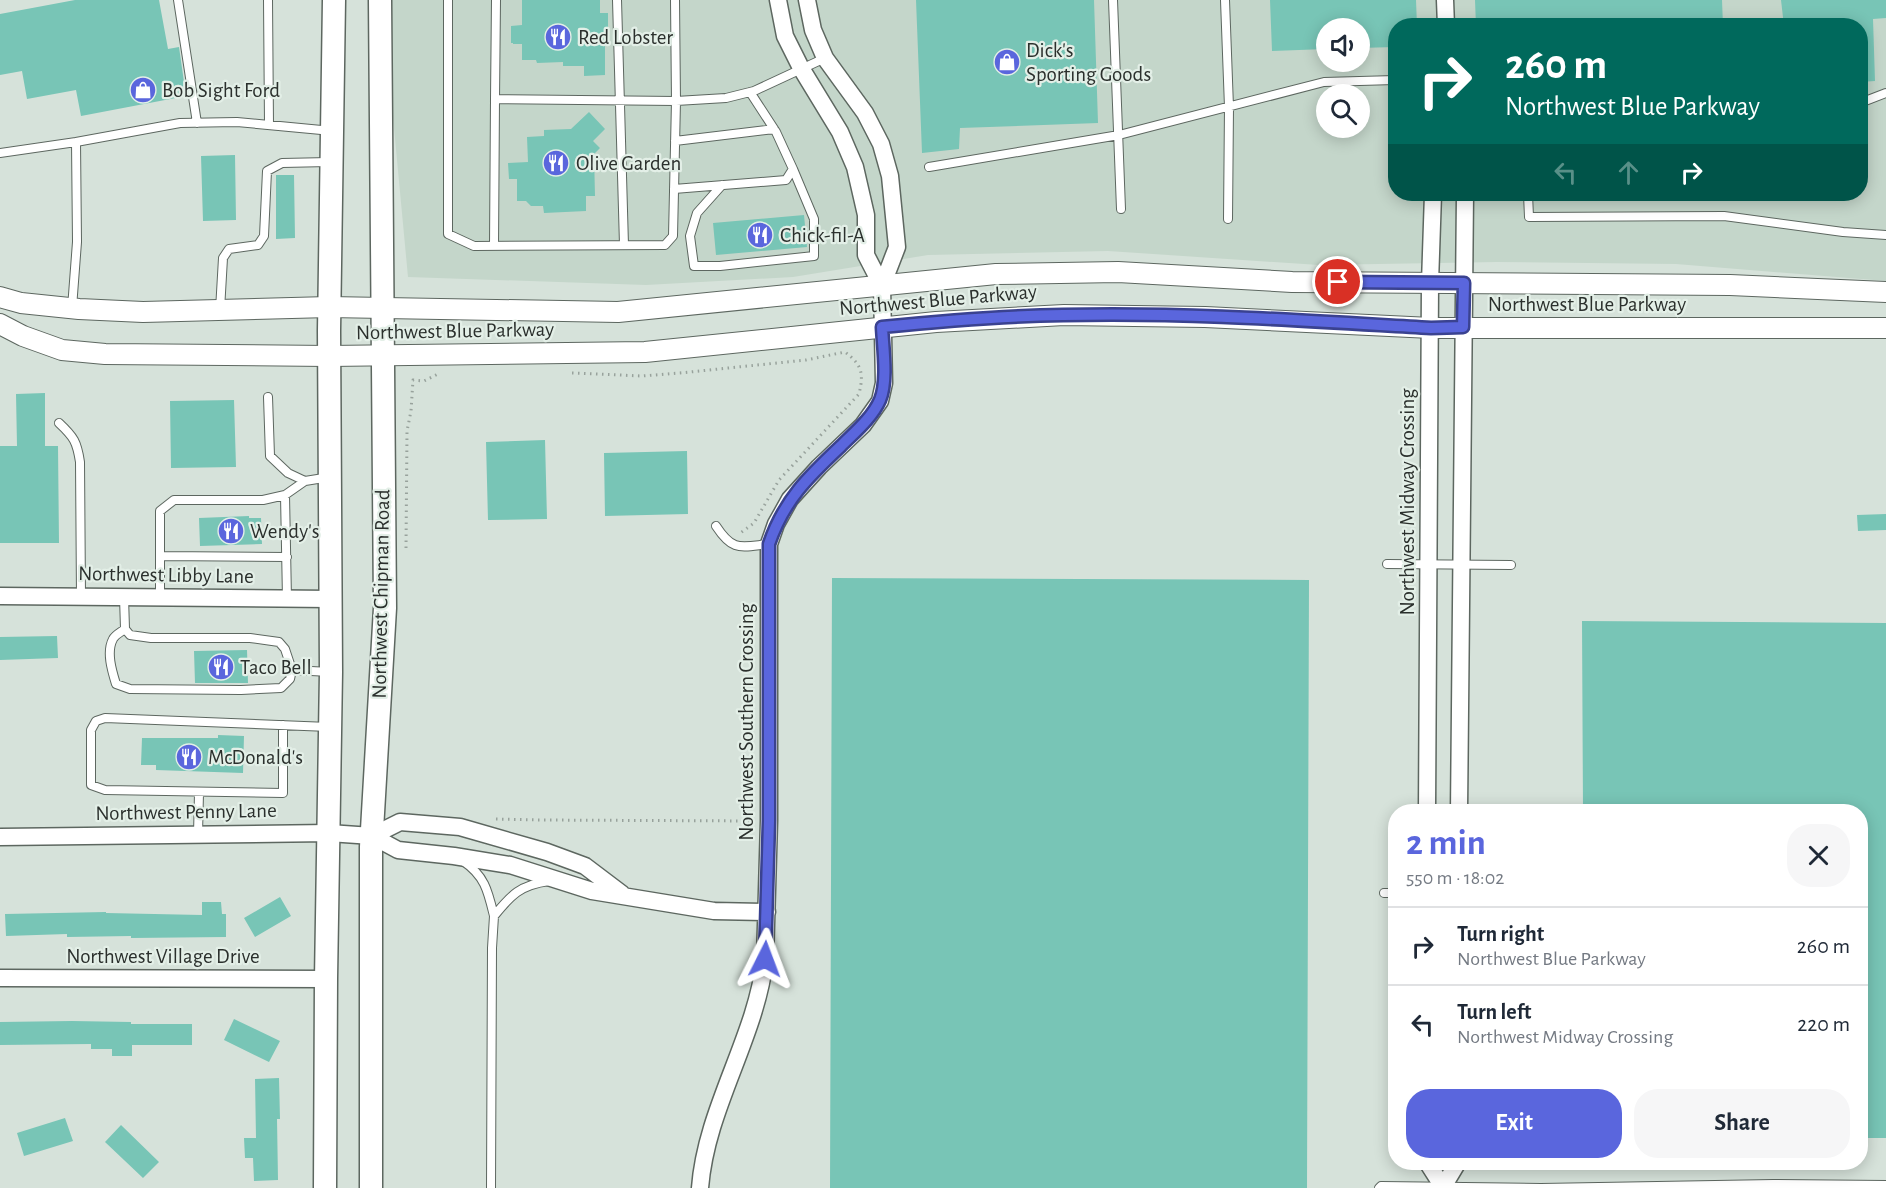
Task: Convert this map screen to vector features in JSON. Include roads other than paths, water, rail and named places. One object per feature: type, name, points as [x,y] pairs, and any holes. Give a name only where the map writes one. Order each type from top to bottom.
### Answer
[{"type":"main road","points":[[325,1188],[331,672],[329,307],[334,0]]},
{"type":"main road","name":"Northwest Chipman Road","points":[[371,1188],[372,836],[385,608],[380,0]]},
{"type":"street","name":"Northwest Southern Crossing","points":[[778,0],[785,36],[801,68],[840,132],[855,167],[866,215],[866,255],[882,286]]},
{"type":"street","name":"Northwest Southern Crossing","points":[[700,1188],[703,1157],[763,978],[769,821],[769,544],[776,524],[790,499],[819,467],[863,425],[880,400],[884,383],[882,286],[897,247],[890,176],[881,144],[865,113],[825,58],[813,30],[807,0]]},
{"type":"street","points":[[1445,0],[1446,18]]},
{"type":"street","name":"Northwest Midway Crossing","points":[[1427,804],[1430,283],[1433,201]]},
{"type":"street","points":[[1459,804],[1465,201]]},
{"type":"street","name":"Northwest Blue Parkway","points":[[0,297],[21,303],[72,309],[143,312],[329,307],[618,312],[996,274],[1118,272],[1292,282],[1730,285],[1886,292]]},
{"type":"street","name":"Northwest Blue Parkway","points":[[0,324],[23,336],[62,350],[105,354],[329,356],[645,352],[936,321],[1064,315],[1205,316],[1431,328],[1886,328]]},
{"type":"street","name":"Northwest Libby Lane","points":[[0,596],[331,599]]},
{"type":"street","points":[[372,836],[400,822],[460,827],[547,852],[585,866],[623,895]]},
{"type":"street","name":"Northwest Penny Lane","points":[[0,837],[329,833],[372,836]]},
{"type":"street","points":[[372,836],[398,850],[510,865],[592,891],[714,911],[767,912]]},
{"type":"street","name":"Northwest Village Drive","points":[[0,978],[326,979]]},
{"type":"street","points":[[1432,1170],[1443,1186],[1453,1170]]},
{"type":"lane","points":[[177,0],[197,123]]},
{"type":"lane","points":[[268,0],[269,124]]},
{"type":"lane","points":[[448,0],[448,234],[474,246],[665,245],[673,236],[676,100],[675,0]]},
{"type":"lane","points":[[494,246],[496,0]]},
{"type":"lane","points":[[617,0],[624,245]]},
{"type":"lane","points":[[1113,0],[1121,209]]},
{"type":"lane","points":[[1225,0],[1229,107],[1228,219]]},
{"type":"lane","points":[[495,99],[726,98],[750,92],[825,58]]},
{"type":"lane","points":[[929,166],[1119,135],[1324,82],[1388,80]]},
{"type":"lane","points":[[722,185],[697,213],[690,236],[694,266],[720,266],[814,256],[814,219],[774,129],[750,92]]},
{"type":"lane","points":[[1868,100],[1886,93]]},
{"type":"lane","points":[[0,153],[180,123],[237,122],[333,132]]},
{"type":"lane","points":[[675,141],[774,129]]},
{"type":"lane","points":[[72,309],[76,242],[76,142]]},
{"type":"lane","points":[[220,310],[223,258],[229,249],[258,245],[264,236],[267,171],[282,163],[332,162]]},
{"type":"lane","points":[[674,189],[786,180],[793,169]]},
{"type":"lane","points":[[1528,201],[1529,217],[1724,216],[1843,232],[1886,235]]},
{"type":"lane","points":[[268,397],[270,456],[288,472],[305,481]]},
{"type":"lane","points":[[59,423],[71,434],[78,445],[81,597]]},
{"type":"lane","points":[[160,598],[160,511],[174,500],[263,500],[285,495],[305,481],[330,477]]},
{"type":"lane","points":[[285,495],[287,599]]},
{"type":"lane","points":[[716,526],[728,542],[736,547],[769,544]]},
{"type":"lane","points":[[160,556],[287,557]]},
{"type":"lane","points":[[1387,564],[1511,565]]},
{"type":"lane","points":[[124,597],[124,629],[130,635],[250,638],[279,642],[285,649],[292,670],[290,679],[281,688],[130,689],[116,684],[111,667],[110,649],[113,638],[124,629]]},
{"type":"lane","points":[[292,670],[331,672]]},
{"type":"lane","points":[[284,725],[283,793],[105,790],[91,785],[91,730],[96,722],[105,718],[284,725],[330,727]]},
{"type":"lane","points":[[198,834],[199,793]]},
{"type":"lane","points":[[454,856],[473,868],[480,876],[486,886],[494,916],[491,1188]]},
{"type":"lane","points":[[494,916],[512,894],[523,887],[557,880]]},
{"type":"lane","points":[[1379,1188],[1381,1186],[1541,1188],[1773,1184],[1886,1185]]},
{"type":"place","name":"Red Lobster","points":[[558,37]]},
{"type":"place","name":"Dick's Sporting Goods","points":[[1007,62]]},
{"type":"place","name":"Bob Sight Ford","points":[[143,90]]},
{"type":"place","name":"Olive Garden","points":[[556,163]]},
{"type":"place","name":"Chick-fil-A","points":[[760,235]]},
{"type":"place","name":"Wendy's","points":[[231,531]]},
{"type":"place","name":"Taco Bell","points":[[221,667]]},
{"type":"place","name":"McDonald's","points":[[189,757]]}]
